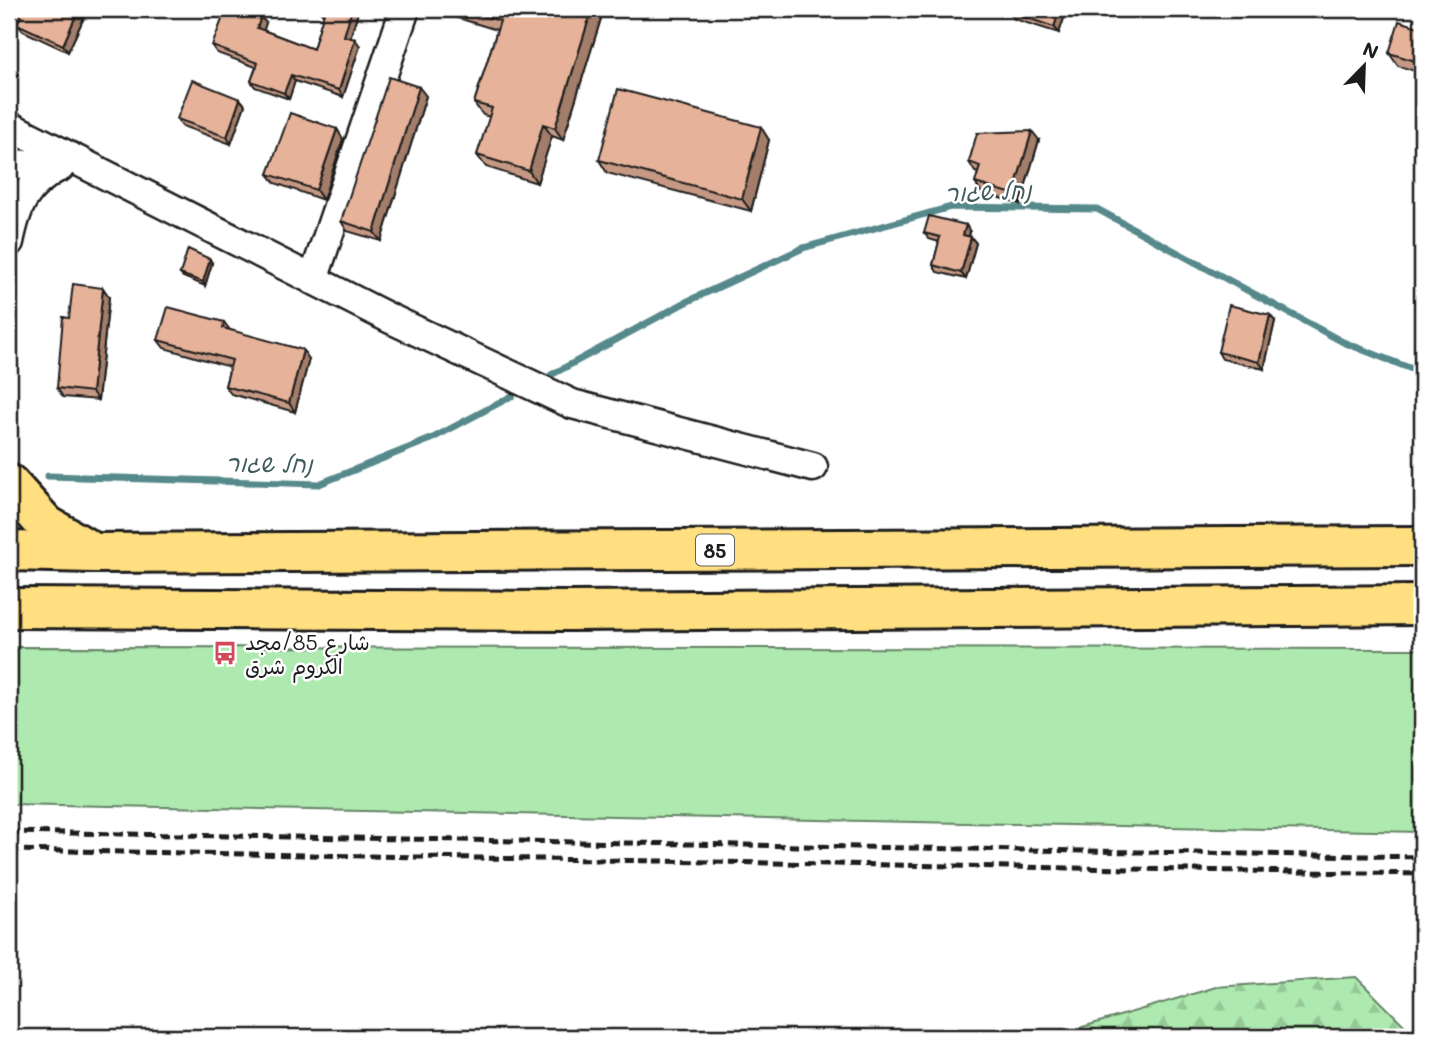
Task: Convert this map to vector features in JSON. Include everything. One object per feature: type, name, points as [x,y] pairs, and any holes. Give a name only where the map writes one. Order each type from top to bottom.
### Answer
[{"type":"highway","points":[[9,484],[46,525],[94,554]]},
{"type":"highway","name":"85","points":[[9,551],[94,554],[1422,546]]},
{"type":"highway","points":[[9,608],[570,611],[1422,605]]},
{"type":"street","points":[[313,280],[405,9]]},
{"type":"street","points":[[9,126],[313,280],[572,404],[813,467]]},
{"type":"street","points":[[9,157],[58,167],[95,169]]},
{"type":"street","points":[[9,242],[16,208],[36,179],[58,167]]},
{"type":"green space","points":[[9,647],[1422,649],[1422,832],[9,804]]},
{"type":"green space","points":[[1356,977],[1416,1037],[1049,1037],[1216,987]]},
{"type":"building","points":[[9,9],[79,9],[63,45],[17,24],[21,16]]},
{"type":"building","points":[[226,9],[240,9],[261,17],[257,28],[313,49],[325,9],[352,9],[344,36],[355,39],[339,90],[291,75],[284,93],[251,81],[258,63],[212,46]]},
{"type":"building","points":[[459,9],[592,9],[555,128],[543,124],[529,171],[477,155],[492,108],[474,103],[500,21]]},
{"type":"building","points":[[1011,9],[1060,9],[1054,27],[1010,12]]},
{"type":"building","points":[[1399,21],[1422,28],[1422,63],[1389,53]]},
{"type":"building","points":[[389,77],[419,87],[374,232],[341,221]]},
{"type":"building","points":[[192,80],[240,99],[227,137],[177,119]]},
{"type":"building","points":[[618,89],[761,127],[742,199],[599,160]]},
{"type":"building","points":[[290,113],[337,129],[316,190],[268,174]]},
{"type":"building","points":[[1032,131],[1013,194],[975,183],[980,166],[969,162],[977,133]]},
{"type":"building","points":[[929,216],[966,225],[963,235],[971,237],[961,273],[933,265],[940,237],[924,233]]},
{"type":"building","points":[[188,249],[210,259],[203,282],[180,274]]},
{"type":"building","points":[[73,284],[103,288],[92,392],[57,388],[63,317],[69,318]]},
{"type":"building","points":[[1229,305],[1270,315],[1259,362],[1218,352]]},
{"type":"building","points":[[168,307],[224,322],[223,328],[303,350],[289,403],[225,386],[232,360],[158,340]]},
{"type":"waterway","name":"נחל שגור","points":[[551,375],[686,302],[803,248],[951,207],[1097,209],[1343,342],[1422,373]]},
{"type":"waterway","name":"נחל שגור","points":[[48,476],[319,484],[431,439],[512,396]]},
{"type":"railway","points":[[9,832],[1422,857]]},
{"type":"railway","points":[[9,850],[1422,874]]},
{"type":"place","name":"شارع 85/مجد الكروم شرق","points":[[225,653]]}]
